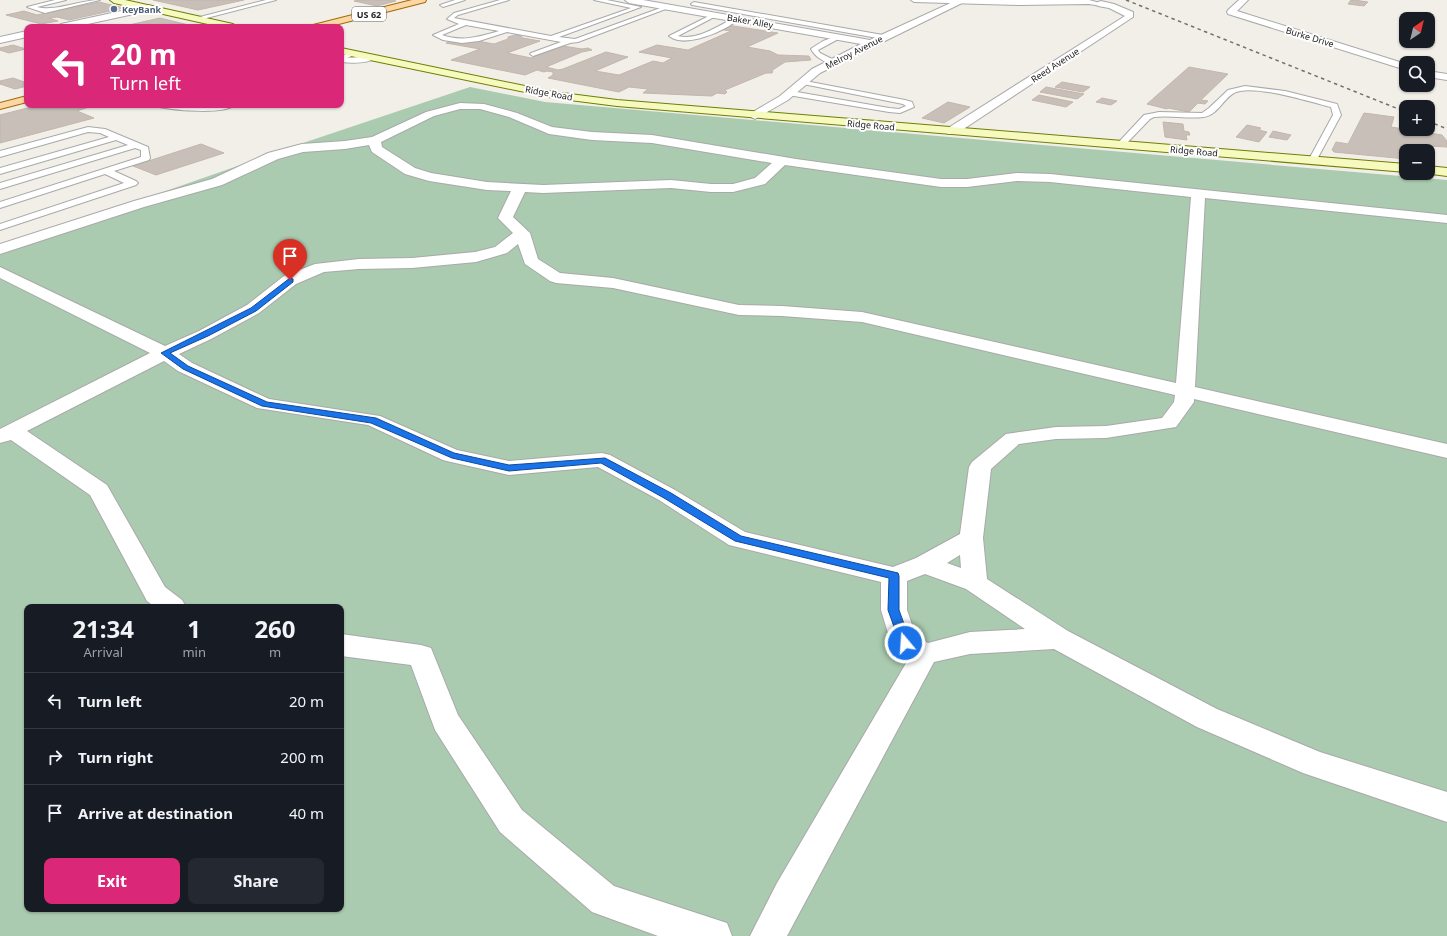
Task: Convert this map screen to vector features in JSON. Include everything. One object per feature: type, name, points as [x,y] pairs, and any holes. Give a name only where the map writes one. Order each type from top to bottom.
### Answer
[{"type":"main road","points":[[114,0],[217,24]]},
{"type":"main road","name":"US 62","points":[[328,24],[422,0]]},
{"type":"main road","name":"Ridge Road","points":[[346,52],[554,95],[617,103],[1399,167]]},
{"type":"main road","points":[[0,106],[24,100]]},
{"type":"main road","points":[[1435,171],[1447,172]]},
{"type":"street","name":"Baker Alley","points":[[629,0],[871,43]]},
{"type":"street","name":"Burke Drive","points":[[1244,0],[1231,12],[1399,65]]},
{"type":"street","name":"Melroy Avenue","points":[[755,115],[791,93],[816,71],[871,43],[884,32],[898,30],[960,2]]},
{"type":"street","name":"Reed Avenue","points":[[952,131],[1129,17],[1130,14],[1101,4]]},
{"type":"street","points":[[75,24],[149,8]]},
{"type":"street","points":[[0,40],[24,35]]},
{"type":"street","points":[[1435,75],[1447,77]]},
{"type":"street","points":[[0,249],[139,204],[217,182],[273,156],[302,148],[345,145],[375,140],[430,114],[460,106],[480,106],[513,115],[549,130],[592,136],[652,139],[782,161],[941,183],[967,183],[1017,177],[1050,178],[1447,219]]},
{"type":"street","points":[[375,140],[376,149],[410,171],[429,178],[487,186],[520,188],[543,189],[671,184],[711,188],[733,188],[760,180],[782,161]]},
{"type":"street","points":[[520,188],[505,218],[522,234],[531,261],[556,278],[613,283],[739,310],[782,311],[862,317],[1447,451]]},
{"type":"street","points":[[975,583],[971,538],[980,466],[1013,439],[1056,433],[1106,432],[1169,423],[1184,402],[1198,193]]},
{"type":"street","points":[[6,434],[165,353],[205,335],[253,309],[290,280],[321,267],[359,264],[412,263],[476,257],[501,250],[522,234]]},
{"type":"street","points":[[0,272],[165,353],[186,367],[264,404],[372,420],[452,455],[509,468],[602,460],[667,496],[738,539],[894,576],[925,564],[971,538]]},
{"type":"street","points":[[6,434],[41,449],[99,490],[156,594],[169,604]]},
{"type":"street","points":[[925,564],[975,583],[1058,638],[1207,718],[1314,764],[1447,807]]},
{"type":"street","points":[[894,576],[894,610],[905,643],[925,654],[970,644],[1058,638]]},
{"type":"street","points":[[344,645],[421,656],[445,721],[510,821],[604,900],[704,934],[714,936]]},
{"type":"street","points":[[768,936],[789,895],[925,654]]},
{"type":"lane","points":[[63,0],[30,7],[46,11],[97,0]]},
{"type":"lane","points":[[195,18],[273,0]]},
{"type":"lane","points":[[442,5],[464,0]]},
{"type":"lane","points":[[506,0],[456,14],[450,19],[467,24],[568,41],[576,41],[668,7]]},
{"type":"lane","points":[[551,38],[638,7],[597,0]]},
{"type":"lane","points":[[680,9],[708,0]]},
{"type":"lane","points":[[914,0],[960,2],[1089,2],[1101,4]]},
{"type":"lane","points":[[694,4],[884,32]]},
{"type":"lane","points":[[716,15],[672,36],[684,39],[698,36],[736,19]]},
{"type":"lane","points":[[467,24],[436,35],[442,38],[467,42],[506,30]]},
{"type":"lane","points":[[834,62],[817,54],[814,49],[824,42],[839,37]]},
{"type":"lane","points":[[533,54],[568,41]]},
{"type":"lane","points":[[791,93],[889,110],[900,111],[910,107],[909,104],[905,102],[803,82]]},
{"type":"lane","points":[[1120,145],[1147,117],[1159,114],[1203,115],[1209,113],[1222,99],[1236,89],[1251,88],[1291,94],[1334,106],[1337,115],[1312,161]]},
{"type":"lane","points":[[184,108],[221,108]]},
{"type":"lane","points":[[0,154],[88,129],[102,131],[145,148],[146,158],[0,205]]},
{"type":"lane","points":[[0,171],[116,137]]},
{"type":"lane","points":[[0,186],[136,145]]},
{"type":"lane","points":[[0,227],[133,183],[105,171]]},
{"type":"green space","points":[[470,87],[545,102],[1399,176],[1399,180],[1447,180],[1447,936],[0,936],[0,249],[306,142]]},
{"type":"building","points":[[153,0],[244,0],[198,10]]},
{"type":"building","points":[[1351,0],[1368,2],[1364,6],[1348,4]]},
{"type":"building","points":[[354,1],[396,1],[377,6]]},
{"type":"building","points":[[99,2],[124,8],[69,20],[57,17],[49,18],[58,21],[41,24],[6,15],[24,11],[37,15]]},
{"type":"building","points":[[160,18],[185,24],[133,24]]},
{"type":"building","points":[[727,25],[778,33],[747,47],[770,51],[778,55],[809,56],[811,60],[785,62],[771,71],[773,71],[772,73],[766,73],[725,90],[727,92],[725,94],[717,93],[712,96],[643,93],[648,89],[629,87],[619,92],[548,78],[553,75],[553,72],[537,70],[525,75],[451,60],[480,49],[446,43],[462,38],[494,44],[508,39],[508,37],[515,35],[521,36],[523,38],[540,41],[507,53],[531,58],[563,46],[582,49],[588,48],[592,50],[582,52],[546,67],[558,70],[563,69],[606,52],[628,57],[595,71],[619,75],[653,61],[663,63],[672,58],[639,52],[657,45],[688,50],[731,31],[718,29]]},
{"type":"building","points":[[13,45],[24,49],[9,53],[0,50],[0,48]]},
{"type":"building","points":[[1189,67],[1228,74],[1201,100],[1208,101],[1205,104],[1198,103],[1189,112],[1147,104]]},
{"type":"building","points":[[13,78],[24,82],[24,87],[15,89],[0,84],[0,81]]},
{"type":"building","points":[[1062,82],[1090,87],[1083,92],[1055,87]]},
{"type":"building","points":[[1046,87],[1084,94],[1077,99],[1040,92]]},
{"type":"building","points":[[1039,95],[1073,102],[1066,107],[1032,100]]},
{"type":"building","points":[[1102,98],[1117,101],[1111,105],[1096,102]]},
{"type":"building","points":[[948,102],[970,107],[944,123],[922,118]]},
{"type":"building","points":[[27,108],[86,108],[77,111],[94,118],[0,143],[0,115]]},
{"type":"building","points":[[1364,113],[1394,117],[1391,127],[1399,128],[1399,136],[1435,136],[1435,134],[1442,135],[1447,141],[1447,147],[1435,146],[1435,144],[1399,144],[1399,158],[1334,152],[1332,150],[1336,142],[1348,144]]},
{"type":"building","points":[[1163,122],[1183,124],[1184,131],[1189,132],[1190,135],[1186,135],[1187,140],[1165,137]]},
{"type":"building","points":[[1247,125],[1261,128],[1259,130],[1267,132],[1259,142],[1236,137]]},
{"type":"building","points":[[1273,131],[1291,135],[1287,140],[1269,137]]},
{"type":"building","points":[[201,144],[224,153],[156,175],[133,166]]},
{"type":"railway","points":[[1126,0],[1399,109]]},
{"type":"railway","points":[[1435,124],[1447,129]]},
{"type":"place","name":"KeyBank","points":[[114,9]]},
{"type":"route","points":[[290,280],[253,309],[205,335],[165,353],[186,367],[264,404],[372,420],[452,455],[509,468],[602,460],[667,496],[738,539],[894,576],[894,610],[905,643]]}]
